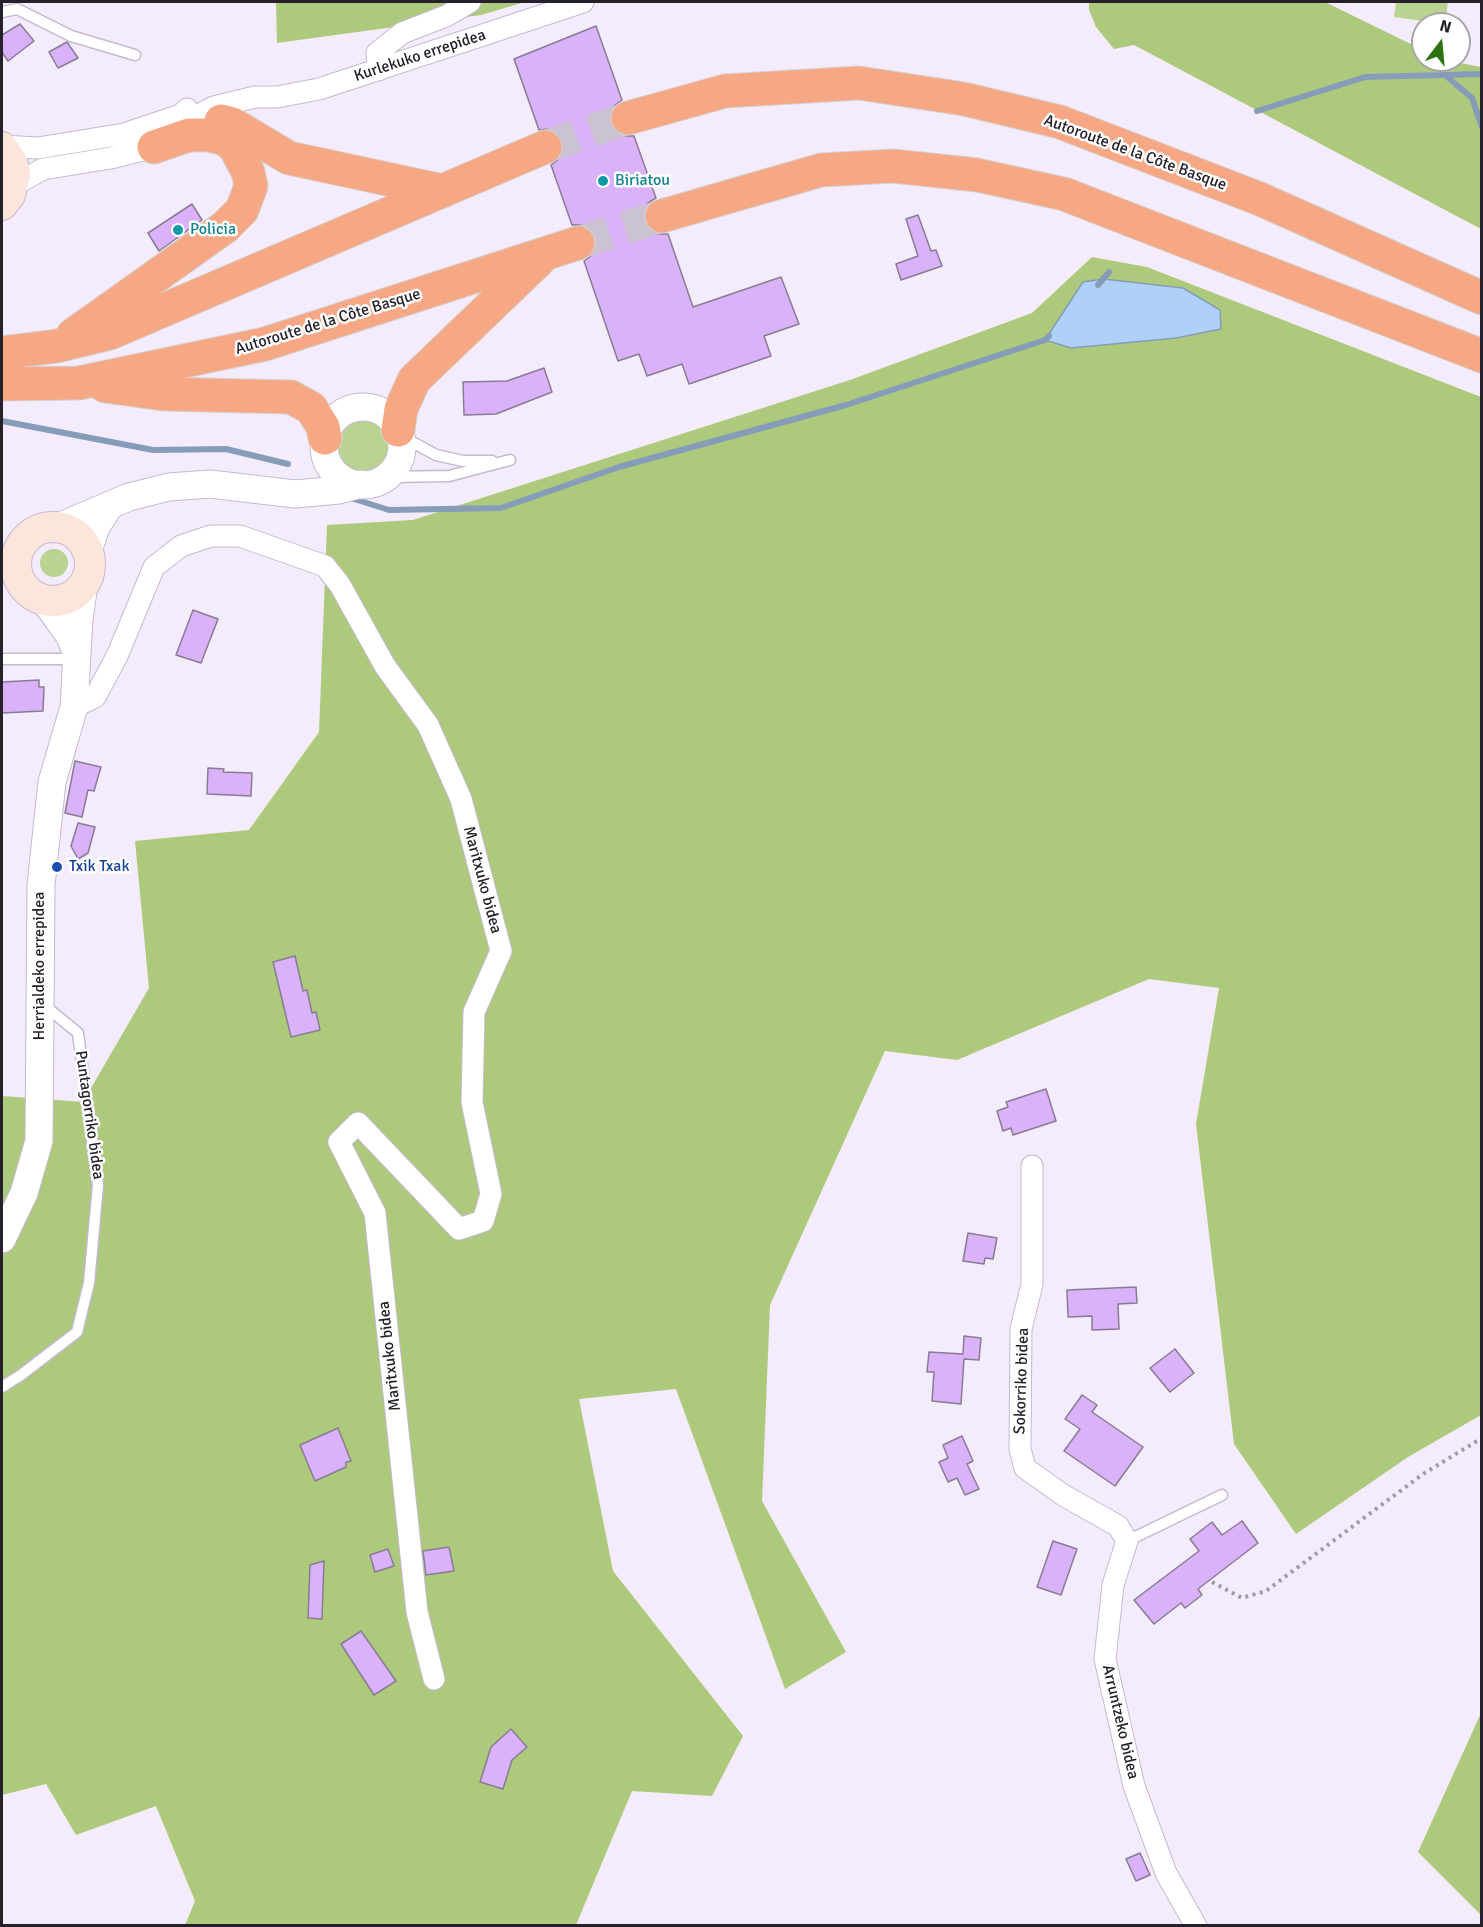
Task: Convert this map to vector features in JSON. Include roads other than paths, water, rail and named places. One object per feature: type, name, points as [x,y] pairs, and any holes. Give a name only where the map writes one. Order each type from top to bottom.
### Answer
[{"type":"highway","name":"Autoroute de la Côte Basque","points":[[628,118],[725,91],[848,84],[964,99],[1071,127],[1260,200],[1482,298]]},
{"type":"highway","points":[[189,115],[232,124],[290,158],[442,191]]},
{"type":"highway","points":[[57,346],[225,227],[242,210],[251,186],[248,172],[235,147],[225,139],[208,135],[189,135],[154,147]]},
{"type":"highway","points":[[2,353],[57,346],[110,333],[169,310],[545,147]]},
{"type":"highway","points":[[662,216],[821,170],[893,166],[977,176],[1064,194],[1482,356]]},
{"type":"highway","name":"Autoroute de la Côte Basque","points":[[2,384],[79,383],[265,344],[578,243]]},
{"type":"highway","points":[[399,433],[401,409],[414,380],[543,255]]},
{"type":"highway","points":[[79,383],[163,394],[291,397],[311,408],[323,427],[325,443]]},
{"type":"main road","points":[[2,146],[13,164],[8,195]]},
{"type":"main road","points":[[58,527],[73,532],[88,551],[90,568],[84,584],[67,598],[44,600],[27,590],[9,565],[16,560],[14,537],[40,529],[58,527]]},
{"type":"street","points":[[378,70],[377,53],[402,33],[446,16],[470,2]]},
{"type":"street","name":"Kurlekuko errepidea","points":[[189,115],[255,97],[277,97],[319,89],[583,2]]},
{"type":"street","points":[[2,146],[38,148],[124,134],[189,115]]},
{"type":"street","points":[[8,195],[43,169],[111,158],[154,147],[189,115]]},
{"type":"street","points":[[58,527],[149,491],[190,484],[231,486],[273,492],[316,493],[361,484],[386,477],[399,459],[399,433],[382,412],[359,407],[337,417],[314,468],[285,489],[273,492]]},
{"type":"street","points":[[325,443],[331,468],[339,477],[361,484]]},
{"type":"street","points":[[88,551],[96,527],[110,505]]},
{"type":"street","name":"Maritxuko bidea","points":[[74,707],[95,697],[117,656],[154,567],[181,546],[211,536],[240,536],[325,566],[340,585],[385,666],[428,725],[460,799],[501,951],[474,1012],[472,1102],[491,1194],[483,1221],[459,1229],[358,1123],[339,1142],[375,1213],[417,1612],[434,1679]]},
{"type":"street","name":"Herrialdeko errepidea","points":[[2,1239],[24,1194],[39,1141],[40,885],[52,782],[74,707],[84,584]]},
{"type":"street","points":[[44,600],[77,656]]},
{"type":"street","name":"Sokorriko bidea","points":[[1032,1166],[1032,1284],[1021,1338],[1022,1455],[1025,1468],[1063,1495],[1118,1526],[1127,1540]]},
{"type":"street","name":"Arruntzeko bidea","points":[[1127,1540],[1113,1585],[1105,1659],[1134,1786],[1166,1873],[1196,1926]]},
{"type":"lane","points":[[2,12],[17,9],[71,36],[135,55]]},
{"type":"lane","points":[[386,477],[449,476],[510,460],[449,459],[416,447],[399,433]]},
{"type":"lane","points":[[2,659],[77,656]]},
{"type":"lane","name":"Puntagorriko bidea","points":[[2,1387],[77,1332],[88,1283],[96,1207],[98,1185],[78,1033],[40,1001]]},
{"type":"lane","points":[[1127,1540],[1222,1495]]},
{"type":"water","points":[[1103,279],[1183,288],[1220,310],[1221,329],[1176,338],[1071,348],[1045,340],[1083,282]]},
{"type":"waterway","points":[[1444,74],[1472,98],[1482,127]]},
{"type":"waterway","points":[[1257,111],[1365,77],[1482,74]]},
{"type":"waterway","points":[[1098,285],[1109,272]]},
{"type":"waterway","points":[[351,498],[389,510],[501,508],[619,467],[846,405],[1045,340],[1049,336]]},
{"type":"waterway","points":[[2,421],[153,450],[226,449],[288,464]]},
{"type":"tunnel","points":[[545,147],[628,118]]},
{"type":"tunnel","points":[[578,243],[662,216]]},
{"type":"place","name":"Biriatou","points":[[603,181]]},
{"type":"place","name":"Policia","points":[[178,230]]},
{"type":"place","name":"Txik Txak","points":[[57,867]]}]
